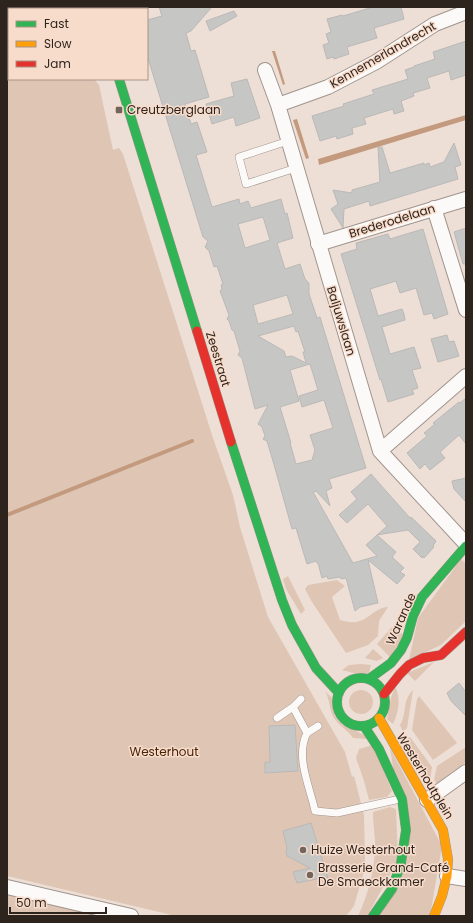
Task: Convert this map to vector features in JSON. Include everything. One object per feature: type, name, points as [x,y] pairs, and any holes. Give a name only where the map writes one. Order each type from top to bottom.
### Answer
[{"type":"main road","name":"Zeestraat","points":[[119,80],[246,492],[282,600],[292,625],[316,668],[339,693]]},
{"type":"main road","name":"Warande","points":[[369,679],[392,663],[407,638],[413,616],[422,597],[466,545]]},
{"type":"main road","points":[[384,694],[409,666],[418,660],[429,656],[442,655],[466,632]]},
{"type":"main road","name":"Zeestraat","points":[[303,643],[324,662]]},
{"type":"main road","points":[[339,675],[348,682]]},
{"type":"main road","points":[[362,678],[369,679],[375,682],[384,694],[385,709],[380,718],[374,723],[364,726],[350,724],[344,720],[340,714],[337,700],[339,693],[348,682],[362,678]]},
{"type":"main road","name":"Westerhoutplein","points":[[380,718],[391,742],[427,800],[443,830],[448,859],[447,876],[442,896],[434,916]]},
{"type":"main road","points":[[364,726],[379,749],[402,799],[406,830],[401,863],[392,889],[373,916]]},
{"type":"street","name":"Kennemerlandrecht","points":[[278,105],[328,87],[376,62],[435,24],[466,12]]},
{"type":"street","name":"Baljuwslaan","points":[[265,70],[278,105],[380,451],[466,545]]},
{"type":"street","name":"Brederodelaan","points":[[318,244],[466,199]]},
{"type":"street","points":[[434,208],[466,310]]},
{"type":"street","points":[[380,451],[466,376]]},
{"type":"street","points":[[427,800],[466,772]]},
{"type":"street","points":[[447,876],[466,879]]},
{"type":"street","points":[[7,887],[122,915]]},
{"type":"lane","points":[[288,141],[239,157],[246,184],[296,168]]},
{"type":"lane","points":[[277,718],[300,699]]},
{"type":"lane","points":[[293,706],[307,733]]},
{"type":"lane","points":[[318,726],[307,733],[304,740],[303,768],[315,811],[337,813],[402,799]]},
{"type":"green space","name":"Westerhout","points":[[7,7],[72,7],[8,8],[8,80],[95,80],[99,85],[113,150],[119,148],[123,154],[213,438],[233,495],[240,527],[268,617],[345,752],[352,777],[354,776],[364,815],[365,860],[363,875],[354,906],[346,916],[176,916],[7,876]]},
{"type":"green space","points":[[461,559],[466,564],[466,621],[441,645],[409,660],[418,618]]},
{"type":"green space","points":[[288,576],[305,610],[301,614],[286,589],[283,579]]},
{"type":"green space","points":[[337,580],[345,586],[332,597],[340,620],[352,622],[361,621],[379,609],[388,607],[379,621],[378,636],[368,645],[346,653],[305,589],[308,585]]},
{"type":"green space","points":[[392,627],[404,635],[390,657],[377,644]]},
{"type":"green space","points":[[373,649],[383,658],[377,661],[365,658]]},
{"type":"green space","points":[[434,662],[415,681],[407,673]]},
{"type":"green space","points":[[349,665],[371,665],[369,673],[353,673],[342,670]]},
{"type":"green space","points":[[395,686],[399,700],[397,714],[393,724],[387,719]]},
{"type":"green space","points":[[361,690],[369,694],[373,702],[369,710],[361,714],[353,710],[349,702],[353,694]]},
{"type":"green space","points":[[413,690],[407,728],[403,732],[400,725],[407,698]]},
{"type":"green space","points":[[325,691],[332,698],[332,706],[338,720],[344,726],[355,730],[366,736],[368,739],[353,738],[336,721],[332,715]]},
{"type":"green space","points":[[419,696],[457,743],[433,760],[412,730],[417,699]]},
{"type":"green space","points":[[410,737],[432,767],[430,781],[406,739]]},
{"type":"green space","points":[[373,745],[392,791],[387,797],[369,800],[356,758],[359,749]]},
{"type":"green space","points":[[466,747],[466,762],[437,784],[434,780],[437,766]]},
{"type":"green space","points":[[390,748],[442,846],[430,916],[377,916],[407,858]]},
{"type":"green space","points":[[390,807],[396,809],[398,860],[367,916],[358,916],[373,869],[375,840],[373,812]]},
{"type":"green space","points":[[7,892],[106,916],[7,916]]},
{"type":"shaded area","points":[[272,51],[275,51],[285,84],[283,85]]},
{"type":"shaded area","points":[[466,115],[466,120],[319,165],[318,159]]},
{"type":"shaded area","points":[[297,119],[309,158],[306,159],[293,120]]},
{"type":"building","points":[[159,7],[212,7],[191,31],[186,33],[191,51],[195,50],[209,97],[185,104],[191,124],[197,122],[207,152],[196,155],[212,207],[239,199],[240,204],[248,201],[251,208],[281,199],[285,214],[287,213],[293,238],[277,243],[285,269],[300,264],[305,279],[309,283],[309,294],[317,318],[320,317],[366,468],[329,479],[332,488],[326,491],[330,506],[316,491],[313,492],[353,563],[377,556],[366,545],[377,535],[396,552],[392,557],[404,568],[400,572],[405,575],[397,584],[368,560],[378,603],[360,607],[355,611],[346,578],[341,579],[340,577],[328,579],[327,576],[322,578],[318,563],[316,561],[307,564],[296,528],[292,529],[267,441],[263,439],[265,436],[262,427],[258,424],[268,405],[255,409],[242,358],[238,355],[240,351],[234,331],[232,330],[227,319],[229,315],[220,291],[222,289],[221,285],[223,284],[217,266],[214,267],[209,251],[205,247],[208,241],[203,237],[148,58],[148,20],[162,16]],"holes":[[[263,217],[270,240],[245,248],[238,224]],[[287,295],[293,314],[258,324],[253,305]],[[294,326],[296,332],[298,331],[305,352],[303,352],[306,363],[292,356],[286,357],[284,351],[258,336]],[[310,364],[318,390],[299,396],[302,407],[324,400],[333,428],[310,435],[315,450],[312,460],[296,464],[280,407],[299,401],[290,370]]]},
{"type":"building","points":[[373,7],[401,7],[404,19],[374,28],[377,38],[347,47],[349,54],[334,59],[333,57],[327,59],[323,45],[329,43],[326,34],[331,32],[327,19]]},
{"type":"building","points":[[234,11],[237,16],[210,31],[206,21]]},
{"type":"building","points":[[466,41],[466,75],[451,80],[449,71],[427,78],[430,88],[413,93],[414,96],[401,101],[404,111],[394,114],[393,109],[364,118],[366,124],[352,128],[353,134],[337,139],[336,136],[320,141],[312,116],[344,106],[343,104],[374,94],[372,90],[408,79],[405,70],[435,59],[433,52]]},
{"type":"building","points":[[247,79],[260,118],[236,126],[234,117],[212,124],[206,104],[234,96],[231,83]]},
{"type":"building","points":[[454,143],[461,165],[455,167],[458,179],[370,206],[369,201],[344,209],[343,228],[331,209],[338,204],[333,190],[352,193],[352,190],[380,182],[378,147],[382,147],[390,173],[424,163],[424,165],[429,163],[430,167],[444,162]]},
{"type":"building","points":[[466,228],[466,264],[463,264],[454,232]]},
{"type":"building","points":[[423,229],[448,314],[434,319],[432,313],[424,315],[416,288],[400,293],[396,281],[370,289],[378,316],[402,309],[404,314],[405,320],[382,327],[390,354],[414,347],[421,368],[412,370],[418,388],[412,390],[414,394],[388,402],[341,254],[357,249],[356,243],[388,234],[390,239]]},
{"type":"building","points":[[447,335],[449,342],[454,341],[459,356],[438,362],[431,339]]},
{"type":"building","points":[[466,398],[466,444],[459,435],[440,452],[445,458],[430,470],[425,464],[420,469],[407,453],[427,436],[424,433],[435,424],[433,423]]},
{"type":"building","points":[[371,474],[410,518],[411,517],[436,541],[433,546],[434,547],[424,558],[423,556],[422,558],[413,549],[420,542],[408,530],[377,535],[387,526],[368,504],[347,523],[339,515],[357,499],[351,492]]},
{"type":"building","points":[[466,478],[466,502],[454,489],[452,481]]},
{"type":"building","points":[[459,683],[466,692],[466,716],[451,701],[447,693]]},
{"type":"building","points":[[295,725],[298,771],[265,773],[265,762],[270,762],[269,726]]},
{"type":"building","name":"Huize Westerhout","points":[[311,823],[328,878],[326,877],[297,883],[293,872],[310,868],[287,856],[287,848],[283,831]]},
{"type":"waterway","points":[[7,515],[192,441]]},
{"type":"traffic: fast","points":[[119,80],[197,331]]},
{"type":"traffic: fast","points":[[231,442],[282,600],[292,625],[316,668],[339,693]]},
{"type":"traffic: fast","points":[[369,679],[391,663],[401,650],[407,638],[413,616],[422,597],[466,546]]},
{"type":"traffic: fast","points":[[356,678],[366,678],[378,685],[385,697],[385,702],[385,707],[378,719],[366,726],[356,726],[348,722],[341,715],[337,707],[337,697],[341,689],[348,682],[356,678]]},
{"type":"traffic: fast","points":[[364,726],[379,749],[402,799],[406,830],[401,863],[392,889],[373,916]]},
{"type":"traffic: slow","points":[[379,718],[443,830],[448,859],[447,876],[442,896],[434,916]]},
{"type":"traffic: jam","points":[[197,331],[231,442]]},
{"type":"traffic: jam","points":[[384,694],[409,665],[423,658],[441,655],[466,632]]},
{"type":"place","name":"Creutzberglaan","points":[[119,110]]},
{"type":"place","name":"Huize Westerhout","points":[[303,850]]},
{"type":"place","name":"Brasserie Grand-Café De Smaeckkamer","points":[[310,875]]}]
